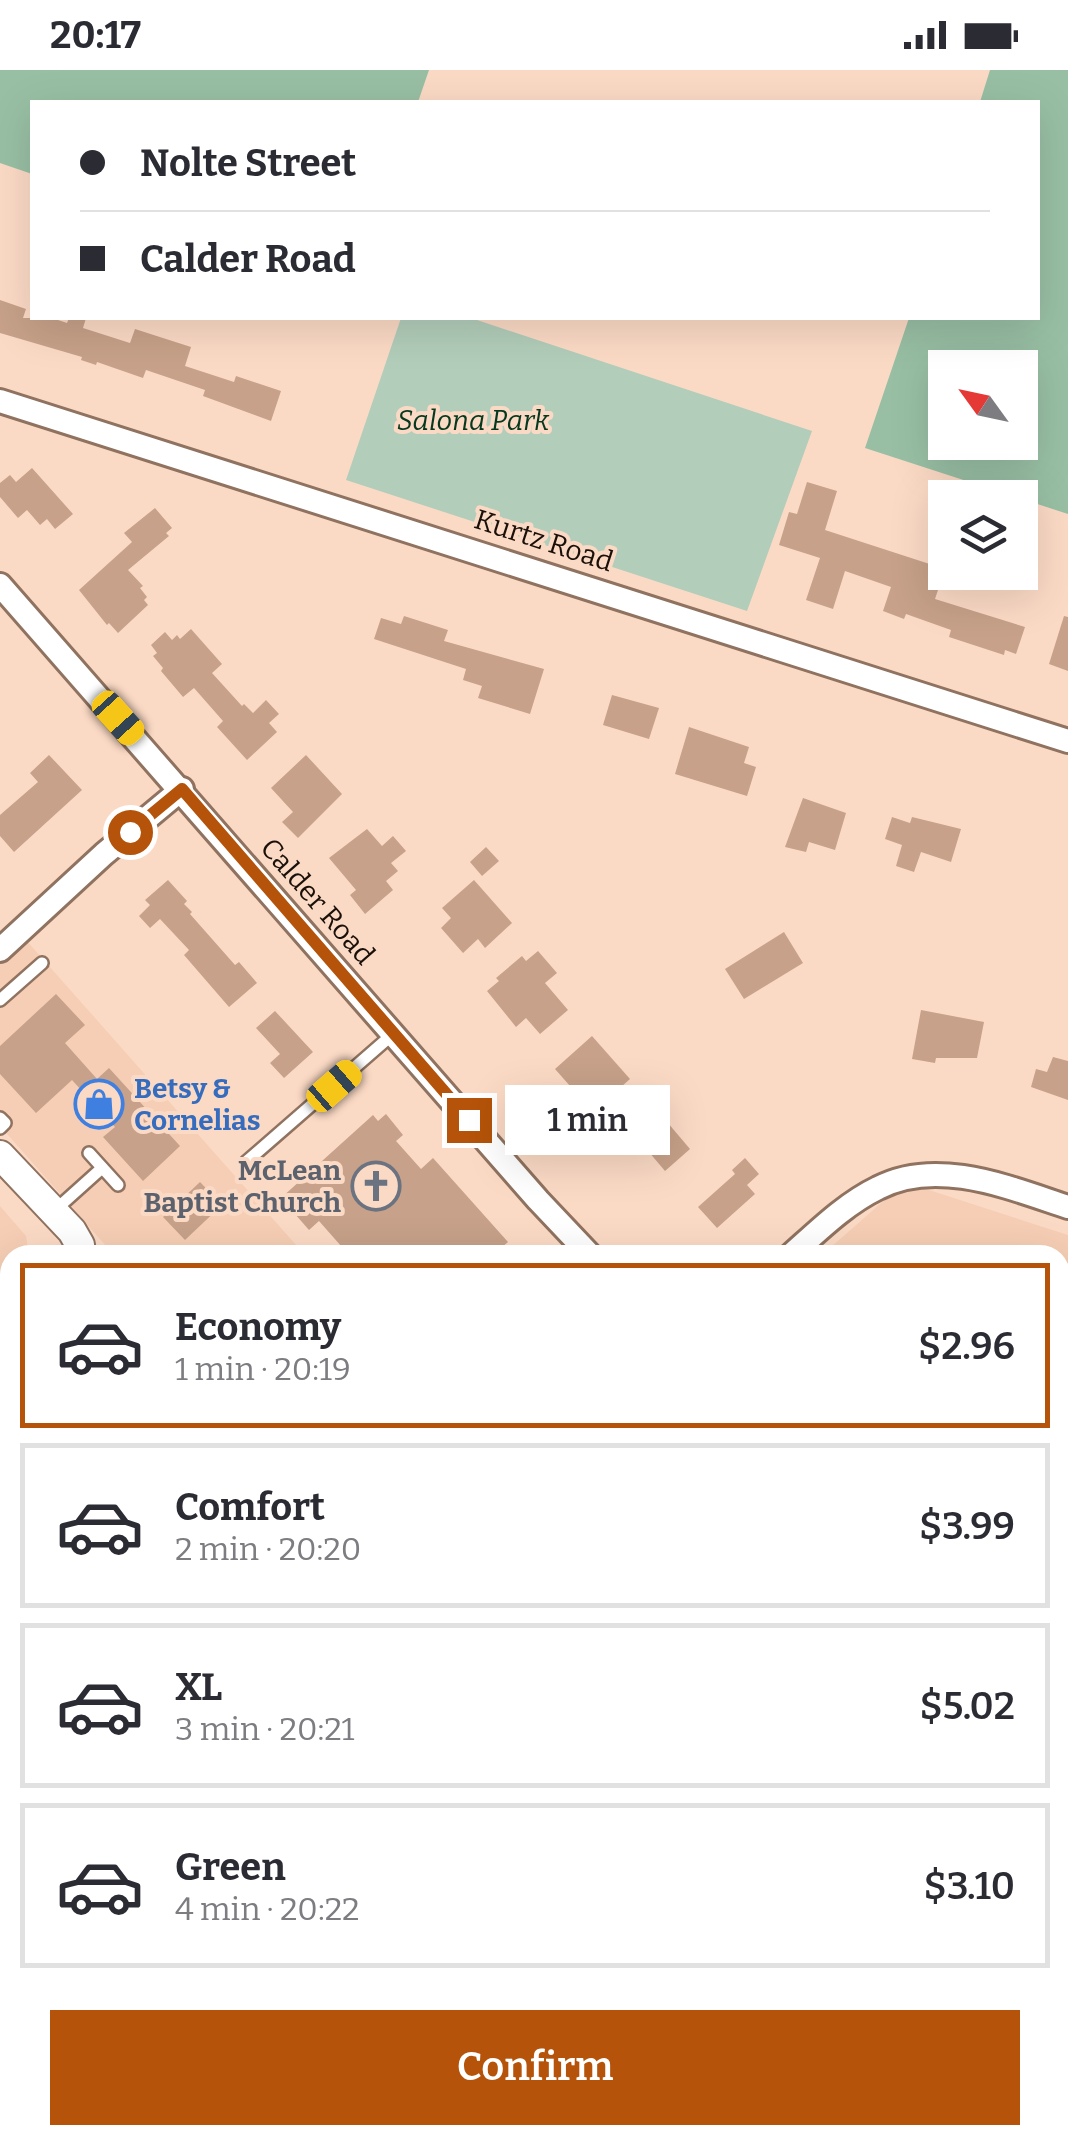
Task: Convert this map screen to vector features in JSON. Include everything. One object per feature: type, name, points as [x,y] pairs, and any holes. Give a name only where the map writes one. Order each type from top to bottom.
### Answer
[{"type":"street","name":"Kurtz Road","points":[[0,400],[1068,741]]},
{"type":"street","name":"Calder Road","points":[[0,585],[581,1245]]},
{"type":"street","points":[[0,950],[182,789]]},
{"type":"street","points":[[0,1155],[83,1245]]},
{"type":"street","points":[[803,1245],[880,1186],[931,1173],[960,1177],[1068,1207]]},
{"type":"lane","points":[[0,1000],[42,963]]},
{"type":"lane","points":[[246,1162],[394,1034]]},
{"type":"lane","points":[[0,1118],[4,1123],[0,1128]]},
{"type":"lane","points":[[89,1153],[118,1185]]},
{"type":"lane","points":[[53,1212],[102,1168]]},
{"type":"shaded area","points":[[26,940],[296,1245],[105,1245],[0,1126],[0,963]]},
{"type":"shaded area","points":[[923,1188],[1068,1235],[1068,1245],[833,1245],[889,1196]]},
{"type":"shaded area","points":[[0,1206],[26,1236],[27,1245],[0,1245]]},
{"type":"green space","points":[[0,70],[429,70],[419,100],[30,100],[30,173],[0,163]]},
{"type":"green space","points":[[990,70],[1068,70],[1068,514],[1038,504],[1038,480],[963,480],[865,448],[908,320],[1040,320],[1040,100],[981,100]]},
{"type":"green space","name":"Salona Park","points":[[400,320],[477,320],[812,431],[747,611],[346,480]]},
{"type":"building","points":[[0,300],[26,309],[23,318],[30,320],[85,320],[83,328],[130,343],[135,329],[191,347],[185,366],[234,382],[236,376],[281,391],[271,421],[203,396],[205,390],[146,370],[143,378],[0,333]]},
{"type":"building","points":[[32,468],[73,514],[55,529],[47,519],[40,525],[27,510],[18,518],[0,497],[0,483],[10,475],[16,482]]},
{"type":"building","points":[[807,482],[837,491],[825,530],[928,563],[928,590],[938,590],[935,599],[1025,627],[1016,654],[1005,650],[1004,655],[949,637],[951,630],[906,614],[904,619],[883,611],[891,587],[845,571],[833,609],[806,600],[820,558],[779,545],[789,512],[797,514]]},
{"type":"building","points":[[155,508],[172,528],[166,533],[169,536],[128,570],[143,586],[140,588],[148,605],[118,633],[79,590],[132,542],[124,533]]},
{"type":"building","points":[[404,616],[448,630],[444,641],[544,669],[530,714],[478,698],[482,686],[463,680],[466,669],[374,639],[381,618],[401,624]]},
{"type":"building","points":[[1064,616],[1068,617],[1068,671],[1049,664]]},
{"type":"building","points":[[191,629],[222,664],[212,673],[242,706],[253,713],[266,700],[279,714],[269,723],[277,732],[247,760],[217,727],[223,721],[194,688],[183,697],[153,656],[157,653],[151,645],[165,632],[172,640],[177,635],[180,639]]},
{"type":"building","points":[[612,695],[659,708],[649,739],[603,725]]},
{"type":"building","points":[[689,727],[749,747],[744,763],[756,767],[747,796],[675,774]]},
{"type":"building","points":[[49,755],[82,790],[14,852],[0,836],[0,815],[38,782],[30,773]]},
{"type":"building","points":[[306,755],[342,794],[298,838],[282,822],[293,812],[271,788]]},
{"type":"building","points":[[803,798],[846,813],[835,850],[809,842],[806,852],[785,847]]},
{"type":"building","points":[[892,817],[910,823],[912,817],[961,829],[951,862],[921,852],[914,872],[896,866],[902,845],[885,839]]},
{"type":"building","points":[[367,829],[382,846],[393,836],[406,851],[391,863],[398,871],[386,881],[393,890],[365,914],[350,895],[356,890],[329,858]]},
{"type":"building","points":[[486,847],[499,861],[482,876],[470,862]]},
{"type":"building","points":[[168,880],[187,901],[184,904],[190,914],[235,965],[239,962],[257,983],[229,1007],[184,955],[189,950],[160,919],[150,928],[139,916],[150,905],[145,900]]},
{"type":"building","points":[[474,880],[512,923],[485,948],[478,939],[463,953],[441,928],[451,918],[442,908]]},
{"type":"building","points":[[784,932],[803,963],[744,999],[725,969]]},
{"type":"building","points":[[538,951],[557,973],[545,983],[568,1010],[540,1034],[526,1018],[516,1027],[487,991],[522,956],[526,961]]},
{"type":"building","points":[[56,994],[85,1025],[65,1043],[97,1079],[109,1068],[180,1146],[143,1181],[103,1137],[115,1127],[72,1080],[36,1113],[0,1074],[0,1046]]},
{"type":"building","points":[[921,1010],[984,1022],[977,1058],[936,1058],[935,1063],[912,1059]]},
{"type":"building","points":[[275,1011],[313,1052],[284,1078],[270,1063],[280,1054],[256,1028]]},
{"type":"building","points":[[592,1036],[630,1079],[593,1112],[555,1069]]},
{"type":"building","points":[[1053,1057],[1068,1061],[1068,1100],[1031,1087],[1036,1069],[1047,1072]]},
{"type":"building","points":[[651,1103],[690,1149],[665,1171],[626,1125]]},
{"type":"building","name":"McLean Baptist Church","points":[[386,1114],[403,1135],[396,1141],[421,1169],[433,1158],[508,1242],[340,1245],[319,1221],[309,1230],[281,1198],[373,1115],[378,1121]]},
{"type":"building","points":[[745,1158],[759,1174],[747,1185],[755,1194],[717,1228],[698,1207],[735,1174],[732,1170]]},
{"type":"building","points":[[200,1182],[222,1205],[185,1240],[163,1217]]},
{"type":"place","name":"Betsy & Cornelias","points":[[99,1104]]},
{"type":"place","name":"McLean Baptist Church","points":[[376,1186]]},
{"type":"route","points":[[130,832],[182,789],[469,1120]]}]
